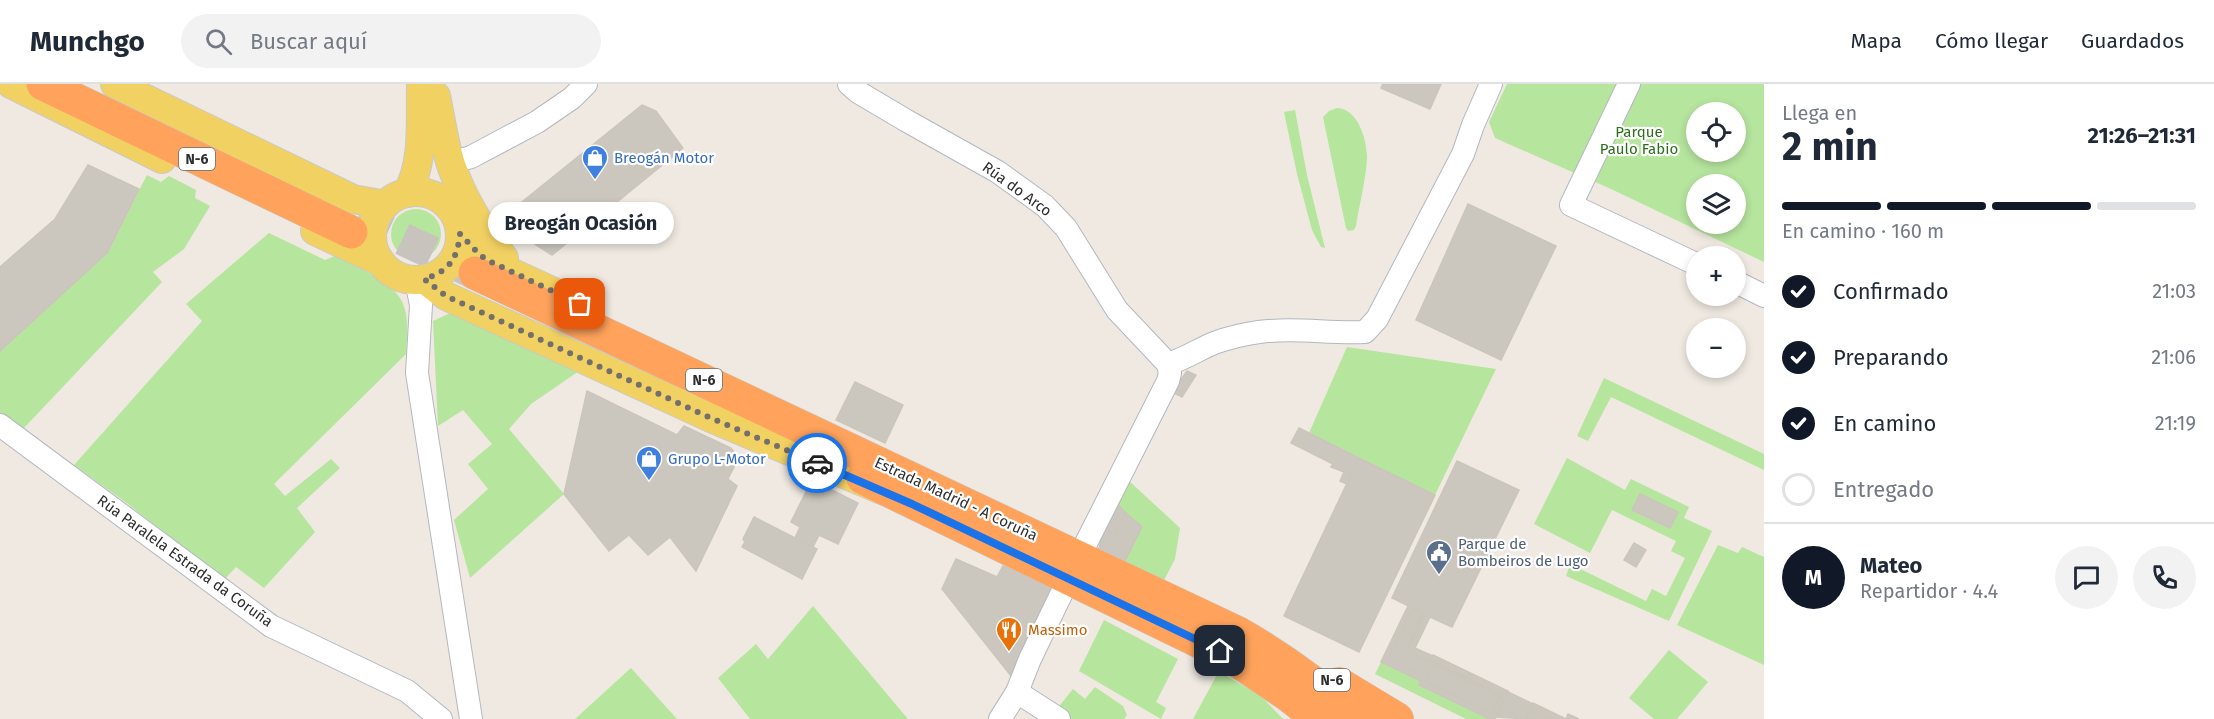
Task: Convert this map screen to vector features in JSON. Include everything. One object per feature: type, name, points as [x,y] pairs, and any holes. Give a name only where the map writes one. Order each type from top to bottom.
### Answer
[{"type":"highway","name":"N-6","points":[[43,84],[375,212]]},
{"type":"highway","name":"N-6","points":[[74,84],[375,212]]},
{"type":"highway","name":"Estrada Madrid - A Coruña","points":[[471,279],[693,392],[923,495],[1074,568],[1233,658],[1319,719]]},
{"type":"highway","name":"Estrada Madrid - A Coruña","points":[[1074,568],[1238,633],[1263,648],[1357,719]]},
{"type":"highway","name":"N-6","points":[[1263,648],[1288,656],[1316,670],[1397,719]]},
{"type":"main road","points":[[11,84],[103,132],[381,262]]},
{"type":"main road","points":[[115,84],[353,199],[375,212],[378,215],[373,239],[375,252],[391,272],[403,278],[420,280],[439,274],[451,264],[458,250],[460,234],[454,212],[446,203],[427,194],[375,212]]},
{"type":"main road","points":[[375,212],[414,181],[431,88]]},
{"type":"main road","points":[[431,88],[451,163],[478,221],[519,275]]},
{"type":"main road","points":[[431,88],[434,161],[446,203]]},
{"type":"main road","points":[[460,234],[480,255],[706,365],[923,495]]},
{"type":"main road","points":[[420,280],[446,296],[713,419],[923,495]]},
{"type":"street","points":[[451,163],[471,157],[537,122],[572,98],[586,84]]},
{"type":"street","name":"Rúa do Arco","points":[[849,84],[858,92],[998,172],[1045,206],[1066,228],[1117,310],[1167,364]]},
{"type":"street","points":[[1000,719],[1017,692],[1030,659],[1074,568],[1168,381],[1170,373],[1167,364],[1182,360],[1215,343],[1260,332],[1297,330],[1365,332],[1377,319],[1463,154],[1491,84]]},
{"type":"street","points":[[1629,84],[1571,205],[1686,259]]},
{"type":"street","points":[[420,280],[421,305],[417,373],[471,719]]},
{"type":"street","points":[[1746,287],[1764,296]]},
{"type":"street","name":"Rúa Paralela Estrada da Coruña","points":[[0,425],[271,626],[407,691],[441,719]]},
{"type":"street","points":[[1017,692],[1059,719]]},
{"type":"green space","name":"Parque Paulo Fabio","points":[[1507,84],[1764,84],[1764,262],[1746,253],[1746,246],[1730,246],[1705,234],[1746,234],[1746,174],[1686,174],[1686,225],[1495,138],[1489,122]]},
{"type":"green space","points":[[1337,108],[1350,113],[1360,126],[1367,156],[1356,226],[1354,230],[1348,231],[1323,117],[1329,111]]},
{"type":"green space","points":[[1295,110],[1307,175],[1325,248],[1321,247],[1312,230],[1297,174],[1284,112]]},
{"type":"green space","points":[[147,175],[161,182],[169,176],[196,190],[195,198],[210,206],[184,249],[153,272],[162,282],[23,429],[0,413],[0,351],[107,253]]},
{"type":"green space","points":[[416,209],[434,216],[441,234],[434,252],[416,259],[398,252],[391,234],[398,216]]},
{"type":"green space","points":[[269,233],[325,260],[337,255],[389,286],[396,292],[403,304],[407,318],[407,333],[406,354],[274,484],[285,496],[331,459],[340,468],[297,508],[315,532],[264,588],[236,567],[224,580],[128,504],[74,465],[202,321],[186,304]]},
{"type":"green space","points":[[448,314],[461,314],[579,371],[531,404],[509,429],[564,494],[470,578],[454,520],[488,489],[468,464],[492,444],[463,410],[438,426],[433,321]]},
{"type":"green space","points":[[1347,347],[1496,369],[1435,495],[1309,433]]},
{"type":"green space","points":[[1604,378],[1764,454],[1764,470],[1611,397],[1588,441],[1577,436]]},
{"type":"green space","points":[[1567,458],[1625,490],[1631,479],[1689,507],[1684,518],[1712,531],[1669,621],[1566,576],[1570,564],[1646,601],[1652,589],[1666,596],[1685,558],[1671,551],[1676,541],[1612,510],[1590,553],[1534,524]]},
{"type":"green space","points":[[1128,480],[1180,528],[1175,559],[1162,584],[1123,565],[1141,527],[1116,503]]},
{"type":"green space","points":[[1718,545],[1738,553],[1742,547],[1764,557],[1764,665],[1677,625]]},
{"type":"green space","points":[[813,606],[908,719],[750,719],[718,678],[756,644],[768,659]]},
{"type":"green space","points":[[1104,620],[1178,659],[1156,702],[1166,708],[1161,719],[1079,671]]},
{"type":"green space","points":[[1669,650],[1708,682],[1677,719],[1654,719],[1629,698]]},
{"type":"green space","points":[[1381,662],[1421,681],[1419,685],[1490,719],[1466,719],[1375,674]]},
{"type":"green space","points":[[631,668],[677,719],[575,719]]},
{"type":"green space","points":[[1219,671],[1262,697],[1283,719],[1193,719]]},
{"type":"green space","points":[[1095,687],[1123,706],[1127,715],[1124,719],[1066,719],[1056,710],[1073,689],[1085,699]]},
{"type":"building","points":[[1383,84],[1441,84],[1430,109],[1381,88]]},
{"type":"building","name":"Breogán Motor","points":[[642,105],[656,111],[683,148],[552,255],[530,241],[507,214]]},
{"type":"building","points":[[88,165],[139,189],[107,253],[0,351],[0,267],[55,219]]},
{"type":"building","points":[[1468,204],[1556,246],[1501,360],[1416,320]]},
{"type":"building","points":[[1187,371],[1196,375],[1182,397],[1172,392]]},
{"type":"building","points":[[855,382],[903,405],[885,443],[836,420]]},
{"type":"building","name":"Grupo L-Motor","points":[[587,391],[677,435],[684,426],[731,448],[737,456],[728,479],[737,486],[696,571],[670,537],[648,555],[629,535],[609,551],[564,494]]},
{"type":"building","points":[[1299,428],[1359,458],[1347,484],[1340,481],[1344,472],[1331,467],[1333,464],[1291,443]]},
{"type":"building","points":[[1359,458],[1435,495],[1359,652],[1284,616]]},
{"type":"building","name":"Parque de Bombeiros de Lugo","points":[[1457,461],[1519,490],[1452,627],[1430,617],[1415,648],[1433,656],[1430,662],[1407,651],[1425,614],[1392,598]]},
{"type":"building","points":[[812,480],[858,503],[838,544],[819,535],[813,547],[795,538],[800,527],[791,522]]},
{"type":"building","points":[[1640,494],[1678,512],[1670,528],[1632,510]]},
{"type":"building","points":[[1116,503],[1126,513],[1114,535],[1104,529]]},
{"type":"building","points":[[1126,513],[1142,527],[1123,565],[1098,552],[1104,529],[1114,535]]},
{"type":"building","points":[[754,517],[817,549],[802,579],[742,547],[745,542],[743,539]]},
{"type":"building","points":[[1634,543],[1646,550],[1636,567],[1624,560]]},
{"type":"building","points":[[956,559],[997,577],[1003,566],[1057,589],[1012,677],[942,589]]},
{"type":"building","points":[[1408,606],[1413,608],[1388,660],[1423,676],[1421,681],[1381,662]]},
{"type":"building","points":[[1413,608],[1423,613],[1406,651],[1435,664],[1426,682],[1491,714],[1500,696],[1505,698],[1495,719],[1490,719],[1419,685],[1423,676],[1388,660]]},
{"type":"building","points":[[1423,613],[1425,614],[1406,651]]},
{"type":"building","points":[[1433,655],[1508,691],[1505,698],[1500,696],[1501,694],[1430,662]]},
{"type":"building","points":[[1436,663],[1501,694],[1500,696]]},
{"type":"building","points":[[1435,664],[1500,696],[1491,714],[1426,682]]},
{"type":"building","points":[[1508,692],[1533,704],[1526,719],[1496,717]]},
{"type":"building","points":[[1533,703],[1566,719],[1548,719],[1530,710]]},
{"type":"building","points":[[1530,710],[1548,719],[1526,719]]},
{"type":"building","points":[[1568,714],[1579,719],[1566,719]]},
{"type":"tunnel","points":[[358,218],[475,273]]},
{"type":"way so far","points":[[580,304],[489,261],[460,234],[458,250],[451,264],[439,274],[424,279],[446,296],[713,419],[817,463]]},
{"type":"place","name":"Breogán Motor","points":[[595,181]]},
{"type":"place","name":"Breogán Ocasión","points":[[580,304]]},
{"type":"place","name":"Grupo L-Motor","points":[[649,482]]},
{"type":"place","name":"Parque de Bombeiros de Lugo","points":[[1439,576]]},
{"type":"place","name":"Massimo","points":[[1009,653]]},
{"type":"route","points":[[817,463],[912,504],[1220,651]]}]
